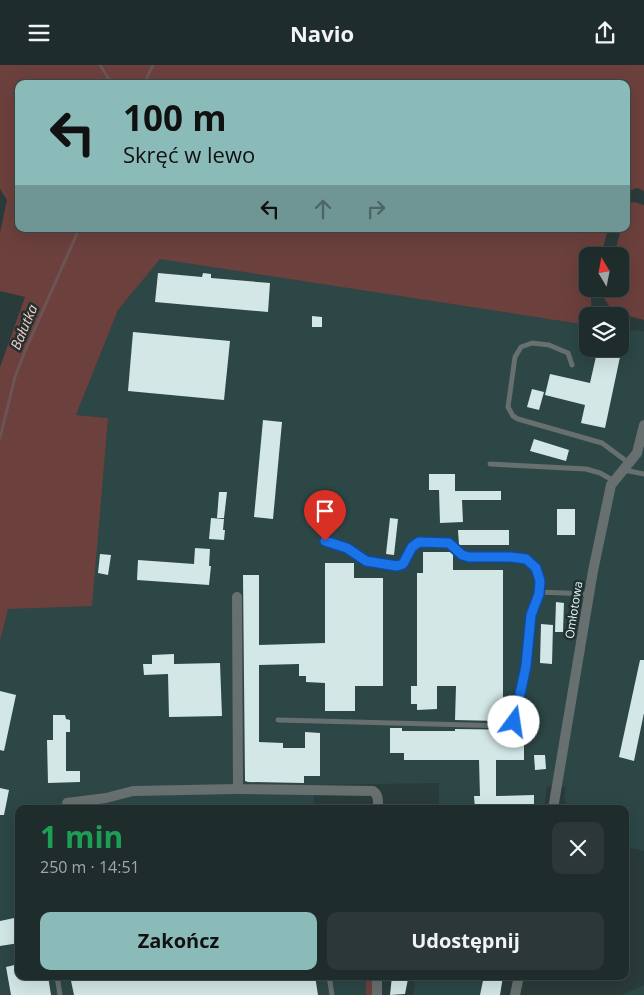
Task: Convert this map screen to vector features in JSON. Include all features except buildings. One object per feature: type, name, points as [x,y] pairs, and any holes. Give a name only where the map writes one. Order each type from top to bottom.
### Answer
[{"type":"street","name":"Omłotowa","points":[[554,805],[589,594],[611,485],[637,453],[644,425]]},
{"type":"street","points":[[237,597],[238,789]]},
{"type":"street","points":[[67,803],[106,799],[133,791],[238,789],[373,791],[378,797],[378,805]]},
{"type":"street","points":[[376,995],[377,980]]},
{"type":"street","points":[[515,995],[518,980]]},
{"type":"lane","points":[[572,365],[568,353],[549,345],[532,343],[521,347],[515,357],[508,407],[513,416],[602,443],[627,467],[644,475]]},
{"type":"lane","points":[[490,464],[586,469],[600,473],[614,481]]},
{"type":"lane","points":[[278,720],[510,724],[514,722],[524,676],[531,615],[539,592],[540,581],[536,568],[526,559],[469,557],[462,555],[449,543],[419,542],[412,547],[403,564],[397,566],[366,561],[347,548],[325,541]]},
{"type":"lane","points":[[539,592],[589,594]]},
{"type":"lane","points":[[58,980],[60,995]]},
{"type":"lane","points":[[330,980],[332,995]]},
{"type":"shaded area","points":[[0,65],[644,65],[644,191],[637,188],[630,191],[630,80],[15,80],[15,232],[607,232],[603,247],[579,247],[579,297],[591,297],[592,307],[579,307],[579,324],[160,259],[118,310],[76,415],[108,418],[92,606],[8,609],[0,641],[0,367],[25,297],[0,291],[0,233],[7,200],[0,189]]},
{"type":"shaded area","points":[[634,202],[644,205],[644,320],[629,316],[629,307],[610,307],[604,298],[629,297],[629,247],[616,247],[620,232],[630,232],[630,203]]},
{"type":"shaded area","points":[[160,258],[579,324],[579,357],[629,357],[629,330],[644,331],[644,851],[629,848],[629,805],[567,805],[564,799],[566,787],[547,786],[545,805],[439,805],[439,783],[314,785],[314,805],[15,805],[15,980],[366,980],[366,995],[0,995],[0,641],[7,609],[108,418],[76,415],[118,310]]},
{"type":"shaded area","points":[[366,980],[373,980],[373,995],[366,995]]},
{"type":"shaded area","points":[[415,980],[503,980],[500,995],[413,995]]},
{"type":"shaded area","points":[[644,985],[644,995],[621,995]]},
{"type":"waterway","points":[[100,65],[109,80]]},
{"type":"waterway","name":"Bałutka","points":[[146,80],[153,65]]},
{"type":"waterway","name":"Bałutka","points":[[0,438],[15,377],[78,232]]},
{"type":"route","points":[[325,541],[347,548],[366,561],[397,566],[403,564],[412,547],[419,542],[449,543],[462,555],[469,557],[511,557],[526,559],[532,563],[536,568],[540,581],[539,594],[531,615],[526,666],[514,722]]}]
